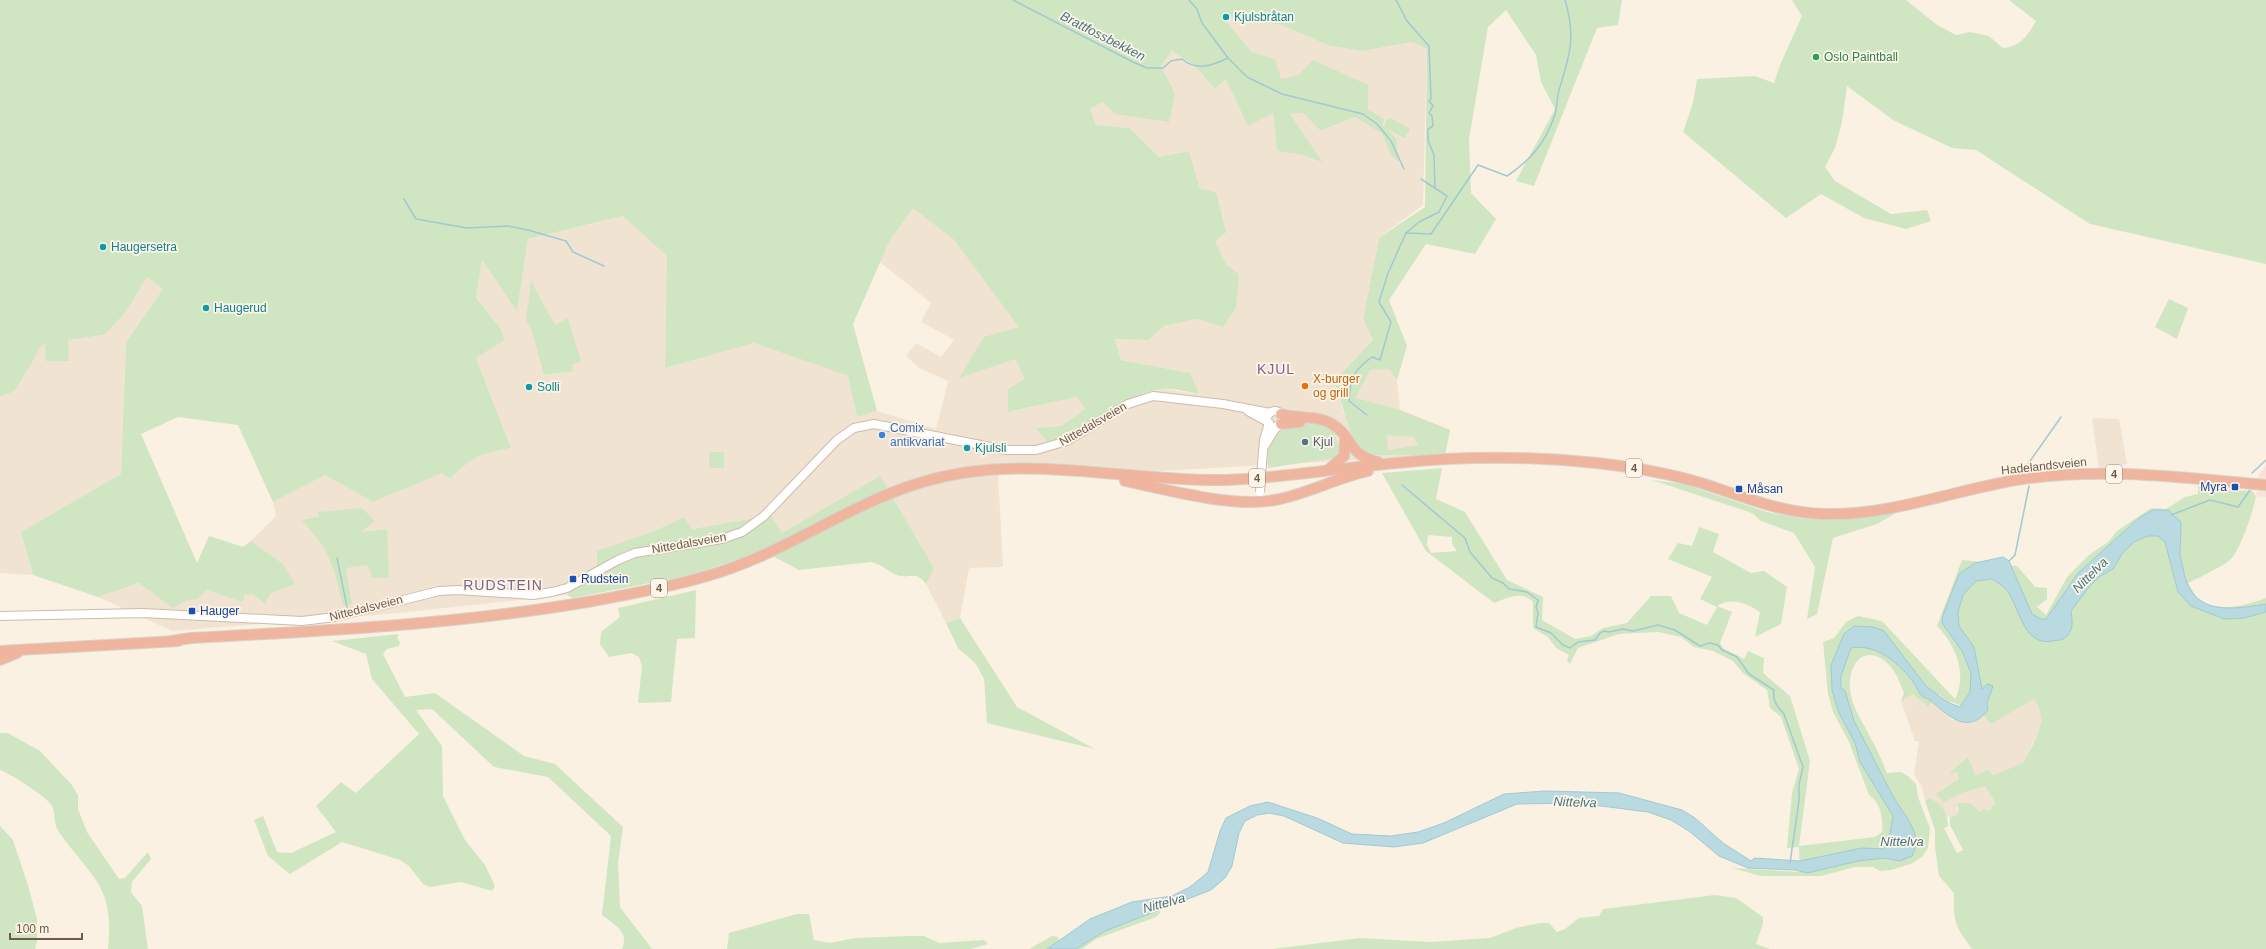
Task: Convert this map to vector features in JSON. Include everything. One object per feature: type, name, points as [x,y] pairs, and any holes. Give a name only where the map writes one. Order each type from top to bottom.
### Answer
[{"type":"highway","name":"4","points":[[1280,422],[1310,419],[1332,424],[1358,455],[1386,464]]},
{"type":"highway","points":[[1328,470],[1344,456],[1346,450],[1345,438]]},
{"type":"highway","name":"Hadelandsveien","points":[[1408,461],[1507,458],[1619,466],[1681,478],[1788,510],[1828,514],[1870,512],[1992,485],[2056,475],[2128,474],[2266,485]]},
{"type":"highway","name":"4","points":[[171,641],[192,642],[414,629],[525,616],[608,603],[689,586],[728,574],[782,551],[876,502],[930,484],[968,476],[1018,472],[1105,477],[1127,476],[1229,480],[1408,461]]},
{"type":"highway","name":"4","points":[[1105,477],[1214,498],[1287,497],[1350,475],[1408,461]]},
{"type":"highway","name":"4","points":[[0,651],[414,625],[576,604],[668,586],[727,570],[775,550],[874,498],[941,477],[983,470],[1018,468],[1113,473],[1127,476]]},
{"type":"highway","name":"4","points":[[0,644],[24,650]]},
{"type":"highway","name":"4","points":[[0,660],[24,650]]},
{"type":"main road","name":"Nittedalsveien","points":[[0,617],[87,616],[143,613],[310,621],[335,617],[439,591],[547,594],[567,588],[618,560],[635,553],[722,539],[742,532],[764,516],[837,440],[858,427],[870,424],[887,426],[1006,450],[1029,451],[1046,448],[1067,441],[1128,404],[1148,397],[1184,399],[1246,409],[1270,413],[1275,411],[1280,422],[1268,423],[1246,409]]},
{"type":"main road","points":[[1260,497],[1262,463],[1270,413]]},
{"type":"main road","points":[[1264,448],[1280,422]]},
{"type":"shaded area","points":[[1222,16],[1281,25],[1330,46],[1363,51],[1412,42],[1427,49],[1423,205],[1379,238],[1363,319],[1373,340],[1334,381],[1344,414],[1356,398],[1370,370],[1389,368],[1397,380],[1400,410],[1450,430],[1445,455],[1126,473],[998,474],[1003,567],[969,568],[960,618],[946,623],[926,584],[934,568],[880,477],[782,533],[771,515],[691,529],[684,517],[652,532],[597,566],[567,595],[399,613],[172,631],[98,597],[197,564],[209,536],[243,547],[276,516],[273,502],[325,475],[373,502],[443,472],[450,479],[471,459],[483,453],[511,448],[476,358],[501,329],[476,298],[482,259],[517,310],[528,239],[624,216],[668,256],[665,368],[754,343],[848,376],[857,417],[877,411],[936,429],[948,381],[919,368],[906,356],[916,343],[941,357],[954,340],[921,322],[931,303],[880,262],[890,240],[913,207],[954,240],[1020,327],[1015,358],[1025,379],[1009,412],[1077,397],[1085,409],[1061,426],[1035,428],[1069,436],[1130,397],[1164,389],[1198,394],[1189,373],[1121,360],[1115,339],[1149,340],[1164,326],[1197,319],[1223,327],[1239,274],[1227,265],[1215,242],[1189,151],[1159,157],[1130,128],[1096,125],[1090,109],[1103,102],[1175,93],[1161,66],[1172,51],[1194,65],[1215,89],[1226,79],[1273,113],[1277,151],[1303,155],[1322,163],[1289,114],[1303,113],[1322,131],[1355,117],[1382,134],[1391,155],[1399,161],[1396,138],[1383,126],[1384,119],[1368,109],[1313,61],[1298,75],[1281,80],[1276,60],[1251,51]]},
{"type":"shaded area","points":[[147,277],[163,289],[126,342],[121,475],[21,532],[33,575],[0,573],[0,397],[15,391],[42,344],[104,335],[126,312]]},
{"type":"shaded area","points":[[2092,418],[2119,419],[2127,464],[2099,470]]},
{"type":"shaded area","points":[[2266,466],[2266,497],[2256,496],[2259,475]]},
{"type":"shaded area","points":[[1913,694],[1928,707],[1932,702],[1952,720],[1975,721],[1984,716],[1991,724],[2034,698],[2041,711],[2040,728],[2023,763],[1993,775],[1976,775],[1968,757],[1950,772],[1955,772],[1959,779],[1944,803],[1959,794],[1985,786],[1995,804],[1989,811],[1979,813],[1976,807],[1956,806],[1959,811],[1956,815],[1948,817],[1934,800],[1930,798],[1925,801],[1922,787],[1914,775],[1919,741],[1915,741],[1901,701]]},
{"type":"green space","points":[[0,0],[1622,0],[1618,25],[1597,28],[1534,186],[1516,181],[1555,109],[1541,82],[1536,55],[1506,10],[1488,27],[1469,139],[1471,193],[1496,219],[1475,254],[1426,244],[1389,300],[1407,346],[1397,380],[1389,369],[1370,370],[1356,398],[1400,410],[1450,430],[1445,455],[1371,455],[1361,451],[1352,436],[1334,381],[1373,340],[1363,319],[1379,238],[1425,207],[1427,49],[1412,42],[1363,51],[1330,46],[1281,25],[1222,16],[1251,51],[1276,60],[1281,79],[1298,75],[1313,60],[1368,85],[1368,109],[1384,119],[1383,126],[1384,127],[1386,121],[1390,118],[1409,128],[1409,132],[1404,138],[1386,128],[1396,138],[1399,162],[1391,155],[1382,134],[1355,117],[1321,131],[1303,113],[1290,114],[1323,163],[1303,155],[1277,151],[1273,113],[1248,126],[1226,79],[1215,89],[1194,65],[1172,51],[1161,66],[1175,93],[1169,122],[1115,114],[1103,102],[1090,109],[1096,125],[1130,128],[1159,157],[1189,151],[1200,189],[1216,192],[1226,232],[1215,242],[1227,265],[1239,274],[1236,308],[1223,327],[1197,319],[1164,326],[1149,340],[1115,339],[1121,360],[1190,373],[1199,394],[1166,389],[1146,393],[1117,405],[1064,437],[1049,443],[1035,428],[1061,426],[1085,409],[1077,397],[1008,412],[1008,389],[1025,379],[1015,359],[959,378],[984,337],[1019,327],[954,240],[913,208],[890,240],[853,324],[877,411],[857,417],[848,376],[754,343],[665,368],[667,256],[623,216],[528,239],[517,311],[482,260],[476,298],[501,329],[504,340],[476,358],[511,448],[483,454],[471,460],[450,479],[442,473],[373,502],[325,475],[273,502],[238,425],[178,417],[141,434],[197,563],[209,536],[243,547],[251,541],[283,564],[295,584],[270,594],[265,604],[253,594],[244,595],[243,602],[207,590],[197,599],[187,600],[173,608],[139,583],[98,597],[33,575],[21,532],[121,474],[126,342],[163,289],[147,277],[126,312],[104,335],[68,340],[69,361],[46,361],[45,344],[42,345],[15,391],[0,397]],"holes":[[[1387,435],[1414,437],[1418,445],[1388,450]]]},
{"type":"green space","points":[[1792,0],[1906,0],[1937,25],[1956,35],[1970,32],[1989,36],[2003,48],[2019,43],[2027,35],[2036,21],[2009,0],[2266,0],[2266,264],[2090,224],[1976,150],[1952,148],[1893,120],[1847,86],[1842,122],[1835,148],[1825,167],[1835,181],[1891,214],[1927,210],[1931,221],[1906,229],[1864,218],[1821,194],[1786,218],[1683,132],[1693,103],[1697,79],[1755,76],[1774,83],[1780,65],[1802,16]]},
{"type":"green space","points":[[531,281],[555,325],[568,318],[581,361],[572,365],[573,371],[544,375],[532,331],[526,320]]},
{"type":"green space","points":[[2169,299],[2188,308],[2177,339],[2155,327]]},
{"type":"green space","points":[[1319,423],[1333,429],[1340,450],[1334,458],[1268,468],[1269,446],[1277,433],[1283,429],[1297,425]]},
{"type":"green space","points":[[709,452],[724,452],[724,468],[709,468]]},
{"type":"green space","points":[[1442,468],[1436,499],[1465,512],[1507,580],[1543,597],[1542,620],[1575,639],[1591,636],[1603,628],[1627,623],[1651,596],[1671,596],[1679,613],[1707,625],[1717,607],[1700,599],[1712,577],[1668,559],[1678,543],[1692,546],[1699,527],[1719,534],[1713,552],[1751,573],[1764,571],[1787,587],[1781,624],[1755,637],[1760,612],[1739,602],[1728,602],[1717,606],[1732,612],[1720,643],[1723,648],[1744,659],[1748,651],[1764,658],[1763,673],[1790,696],[1810,761],[1799,846],[1875,837],[1882,832],[1882,816],[1876,802],[1869,795],[1849,742],[1833,712],[1828,694],[1823,642],[1834,638],[1846,622],[1858,616],[1882,621],[1955,699],[1959,689],[1960,680],[1958,660],[1949,641],[1937,626],[1962,560],[2017,566],[2035,587],[2047,588],[2047,599],[2037,607],[2046,615],[2067,577],[2089,555],[2108,542],[2117,531],[2151,508],[2166,509],[2185,497],[2198,494],[2198,486],[2224,490],[2252,491],[2256,496],[2252,511],[2243,538],[2235,554],[2223,565],[2188,583],[2199,600],[2217,607],[2234,607],[2266,598],[2266,949],[1972,949],[1956,923],[1954,893],[1939,876],[1935,847],[1935,830],[1925,801],[1930,798],[1944,809],[1948,826],[1944,828],[1957,853],[1963,850],[1950,825],[1950,817],[1956,815],[1959,811],[1957,804],[1964,802],[1970,804],[1979,812],[1985,809],[1989,811],[1995,803],[1985,786],[1959,794],[1944,803],[1936,794],[1959,779],[1956,772],[1951,775],[1950,772],[1968,757],[1976,775],[1983,773],[1987,769],[1993,775],[2023,763],[2039,731],[2041,715],[2039,707],[2034,699],[1991,724],[1984,716],[1952,702],[1947,702],[1939,694],[1928,707],[1913,694],[1901,701],[1904,693],[1894,671],[1886,662],[1878,657],[1870,655],[1863,656],[1853,668],[1850,677],[1850,689],[1853,702],[1887,773],[1901,772],[1908,776],[1916,784],[1918,797],[1930,828],[1928,848],[1922,857],[1911,864],[1891,870],[1880,871],[1873,867],[1855,867],[1821,876],[1761,876],[1732,868],[1800,872],[1799,847],[1787,848],[1792,793],[1799,769],[1781,717],[1770,708],[1767,690],[1743,673],[1733,661],[1713,651],[1694,647],[1681,637],[1658,632],[1619,634],[1578,648],[1570,664],[1567,661],[1569,655],[1556,648],[1548,637],[1533,628],[1533,602],[1528,598],[1524,596],[1514,596],[1494,603],[1426,551],[1382,473]],"holes":[[[1428,535],[1452,537],[1452,544],[1457,551],[1431,553],[1427,545]]]},
{"type":"green space","points":[[880,476],[934,568],[926,584],[919,577],[897,575],[871,562],[799,570],[763,551],[691,575],[573,598],[567,595],[597,566],[597,551],[652,532],[684,517],[692,529],[771,515],[782,533]]},
{"type":"green space","points":[[1652,480],[1684,484],[1767,512],[1801,518],[1837,519],[1896,513],[1877,524],[1833,538],[1817,614],[1807,619],[1815,567],[1794,533],[1761,521],[1752,513]]},
{"type":"green space","points":[[362,508],[375,521],[361,532],[387,529],[389,578],[372,578],[368,565],[346,568],[352,604],[343,605],[333,568],[324,547],[302,520],[319,517],[318,512]]},
{"type":"green space","points":[[696,590],[695,638],[677,639],[671,702],[638,703],[642,666],[639,657],[631,653],[609,657],[600,644],[601,632],[620,617],[618,608]]},
{"type":"green space","points":[[960,618],[1017,707],[1095,749],[987,723],[984,679],[976,664],[958,648],[946,623]]},
{"type":"green space","points":[[399,634],[397,637],[400,643],[399,646],[387,649],[383,654],[405,697],[435,693],[524,756],[555,764],[623,827],[618,863],[620,907],[652,949],[622,949],[624,938],[620,929],[602,915],[611,836],[548,777],[494,767],[432,709],[416,710],[442,746],[443,796],[465,840],[485,865],[495,886],[492,891],[461,882],[430,887],[423,884],[409,866],[400,860],[342,842],[290,874],[268,856],[254,820],[263,816],[277,852],[291,853],[336,832],[316,806],[341,782],[356,793],[419,734],[372,679],[366,654],[332,641]]},
{"type":"green space","points":[[0,733],[8,733],[40,751],[71,784],[78,795],[78,809],[87,832],[119,879],[125,878],[148,852],[151,859],[132,882],[131,892],[142,906],[148,949],[108,949],[108,910],[104,896],[98,884],[57,829],[53,809],[49,802],[28,786],[0,770]]},
{"type":"green space","points":[[0,826],[13,840],[27,882],[37,919],[37,941],[35,949],[0,949]]},
{"type":"green space","points":[[1715,895],[1736,898],[1763,917],[1763,924],[1756,944],[1770,949],[1272,949],[1360,938],[1430,942],[1490,938],[1516,928],[1540,923],[1549,923],[1557,932],[1565,929],[1579,918],[1599,916],[1603,909]]},
{"type":"green space","points":[[1160,909],[1160,913],[1156,917],[1096,939],[1082,949],[1076,949],[1105,931]]},
{"type":"green space","points":[[797,914],[809,914],[814,940],[830,943],[855,938],[924,936],[939,943],[984,940],[988,944],[971,949],[727,949],[729,933]]},
{"type":"green space","points":[[1052,936],[1058,937],[1059,941],[1047,949],[1029,949]]},
{"type":"water","name":"Nittelva","points":[[2153,510],[2168,510],[2181,522],[2180,557],[2187,584],[2194,595],[2203,602],[2226,608],[2239,608],[2266,604],[2266,612],[2244,618],[2224,619],[2191,606],[2178,592],[2165,542],[2158,536],[2148,536],[2134,542],[2122,554],[2113,569],[2099,577],[2089,587],[2071,611],[2072,623],[2070,632],[2066,637],[2060,640],[2042,641],[2034,637],[2022,622],[2010,595],[2002,585],[1992,579],[1976,581],[1963,595],[1958,612],[1959,626],[1974,647],[1982,689],[1988,684],[1993,686],[1987,703],[1988,710],[1981,718],[1973,722],[1958,721],[1930,700],[1923,697],[1902,669],[1887,656],[1860,647],[1851,648],[1841,676],[1841,688],[1845,691],[1854,721],[1894,798],[1908,819],[1915,833],[1915,849],[1912,856],[1900,861],[1885,858],[1858,861],[1807,873],[1795,870],[1748,868],[1719,856],[1689,831],[1671,820],[1648,812],[1578,803],[1517,804],[1423,843],[1394,847],[1343,843],[1284,816],[1269,813],[1257,815],[1245,821],[1239,833],[1232,866],[1225,878],[1211,890],[1105,931],[1076,949],[1047,949],[1090,919],[1132,902],[1172,896],[1190,887],[1208,872],[1220,831],[1226,818],[1250,806],[1268,802],[1317,818],[1352,834],[1391,836],[1418,832],[1444,823],[1504,794],[1545,791],[1619,793],[1682,810],[1695,818],[1723,843],[1751,861],[1754,858],[1800,861],[1862,848],[1884,849],[1888,844],[1893,816],[1860,762],[1855,743],[1839,713],[1832,690],[1831,665],[1844,634],[1854,626],[1873,627],[1884,631],[1926,686],[1947,702],[1960,707],[1970,692],[1971,673],[1962,651],[1942,623],[1943,615],[1959,574],[1975,563],[2003,557],[2009,561],[2032,614],[2041,619],[2046,619],[2078,573],[2139,518]]},
{"type":"waterway","name":"Brattfossbekken","points":[[1013,0],[1147,68],[1163,68],[1171,61],[1182,59],[1193,65],[1204,66],[1228,58],[1247,77],[1282,94],[1363,114],[1377,124],[1391,141],[1404,169]]},
{"type":"waterway","points":[[1189,0],[1197,9],[1202,23],[1228,58]]},
{"type":"waterway","points":[[1396,0],[1407,21],[1429,46],[1431,99],[1429,101],[1433,106],[1429,113],[1432,116],[1433,126],[1428,129],[1428,140],[1434,155],[1435,188]]},
{"type":"waterway","points":[[1406,233],[1431,234],[1478,165],[1507,176],[1523,164],[1537,150],[1552,124],[1559,90],[1569,56],[1571,35],[1565,0]]},
{"type":"waterway","name":"Brattfossbekken","points":[[1367,415],[1349,401],[1350,386],[1357,371],[1366,362],[1372,357],[1380,360],[1391,322],[1379,302],[1388,273],[1406,233],[1419,222],[1439,212],[1447,196],[1421,179]]},
{"type":"waterway","points":[[404,199],[416,219],[467,228],[508,226],[528,230],[566,241],[573,252],[604,266]]},
{"type":"waterway","points":[[2028,464],[2061,417]]},
{"type":"waterway","points":[[2252,473],[2266,460]]},
{"type":"waterway","name":"Brattfossbekken","points":[[1402,485],[1465,538],[1470,552],[1492,578],[1503,583],[1509,589],[1527,592],[1538,600],[1536,607],[1538,613],[1536,627],[1551,633],[1563,645],[1570,648],[1578,642],[1595,640],[1600,633],[1604,631],[1609,632],[1623,629],[1633,631],[1658,625],[1675,630],[1700,646],[1710,643],[1718,645],[1722,650],[1737,657],[1749,674],[1774,690],[1775,700],[1784,714],[1803,767],[1799,784],[1799,801],[1790,863]]},
{"type":"waterway","points":[[2009,561],[2015,555],[2029,486]]},
{"type":"waterway","points":[[2171,515],[2210,500],[2238,507],[2250,490]]},
{"type":"waterway","points":[[337,558],[347,607]]},
{"type":"place","name":"Kjulsbråtan","points":[[1226,17]]},
{"type":"place","name":"Oslo Paintball","points":[[1816,57]]},
{"type":"place","name":"Haugersetra","points":[[103,247]]},
{"type":"place","name":"Haugerud","points":[[206,308]]},
{"type":"place","name":"X-burger og grill","points":[[1305,386]]},
{"type":"place","name":"Solli","points":[[529,387]]},
{"type":"place","name":"Comix antikvariat","points":[[882,435]]},
{"type":"place","name":"Kjul","points":[[1305,442]]},
{"type":"place","name":"Kjulsli","points":[[967,448]]},
{"type":"place","name":"Myra","points":[[2235,487]]},
{"type":"place","name":"Måsan","points":[[1739,489]]},
{"type":"place","name":"Rudstein","points":[[573,579]]},
{"type":"place","name":"Hauger","points":[[192,611]]},
{"type":"district","name":"KJUL","points":[[1276,369]]},
{"type":"district","name":"RUDSTEIN","points":[[503,585]]}]
